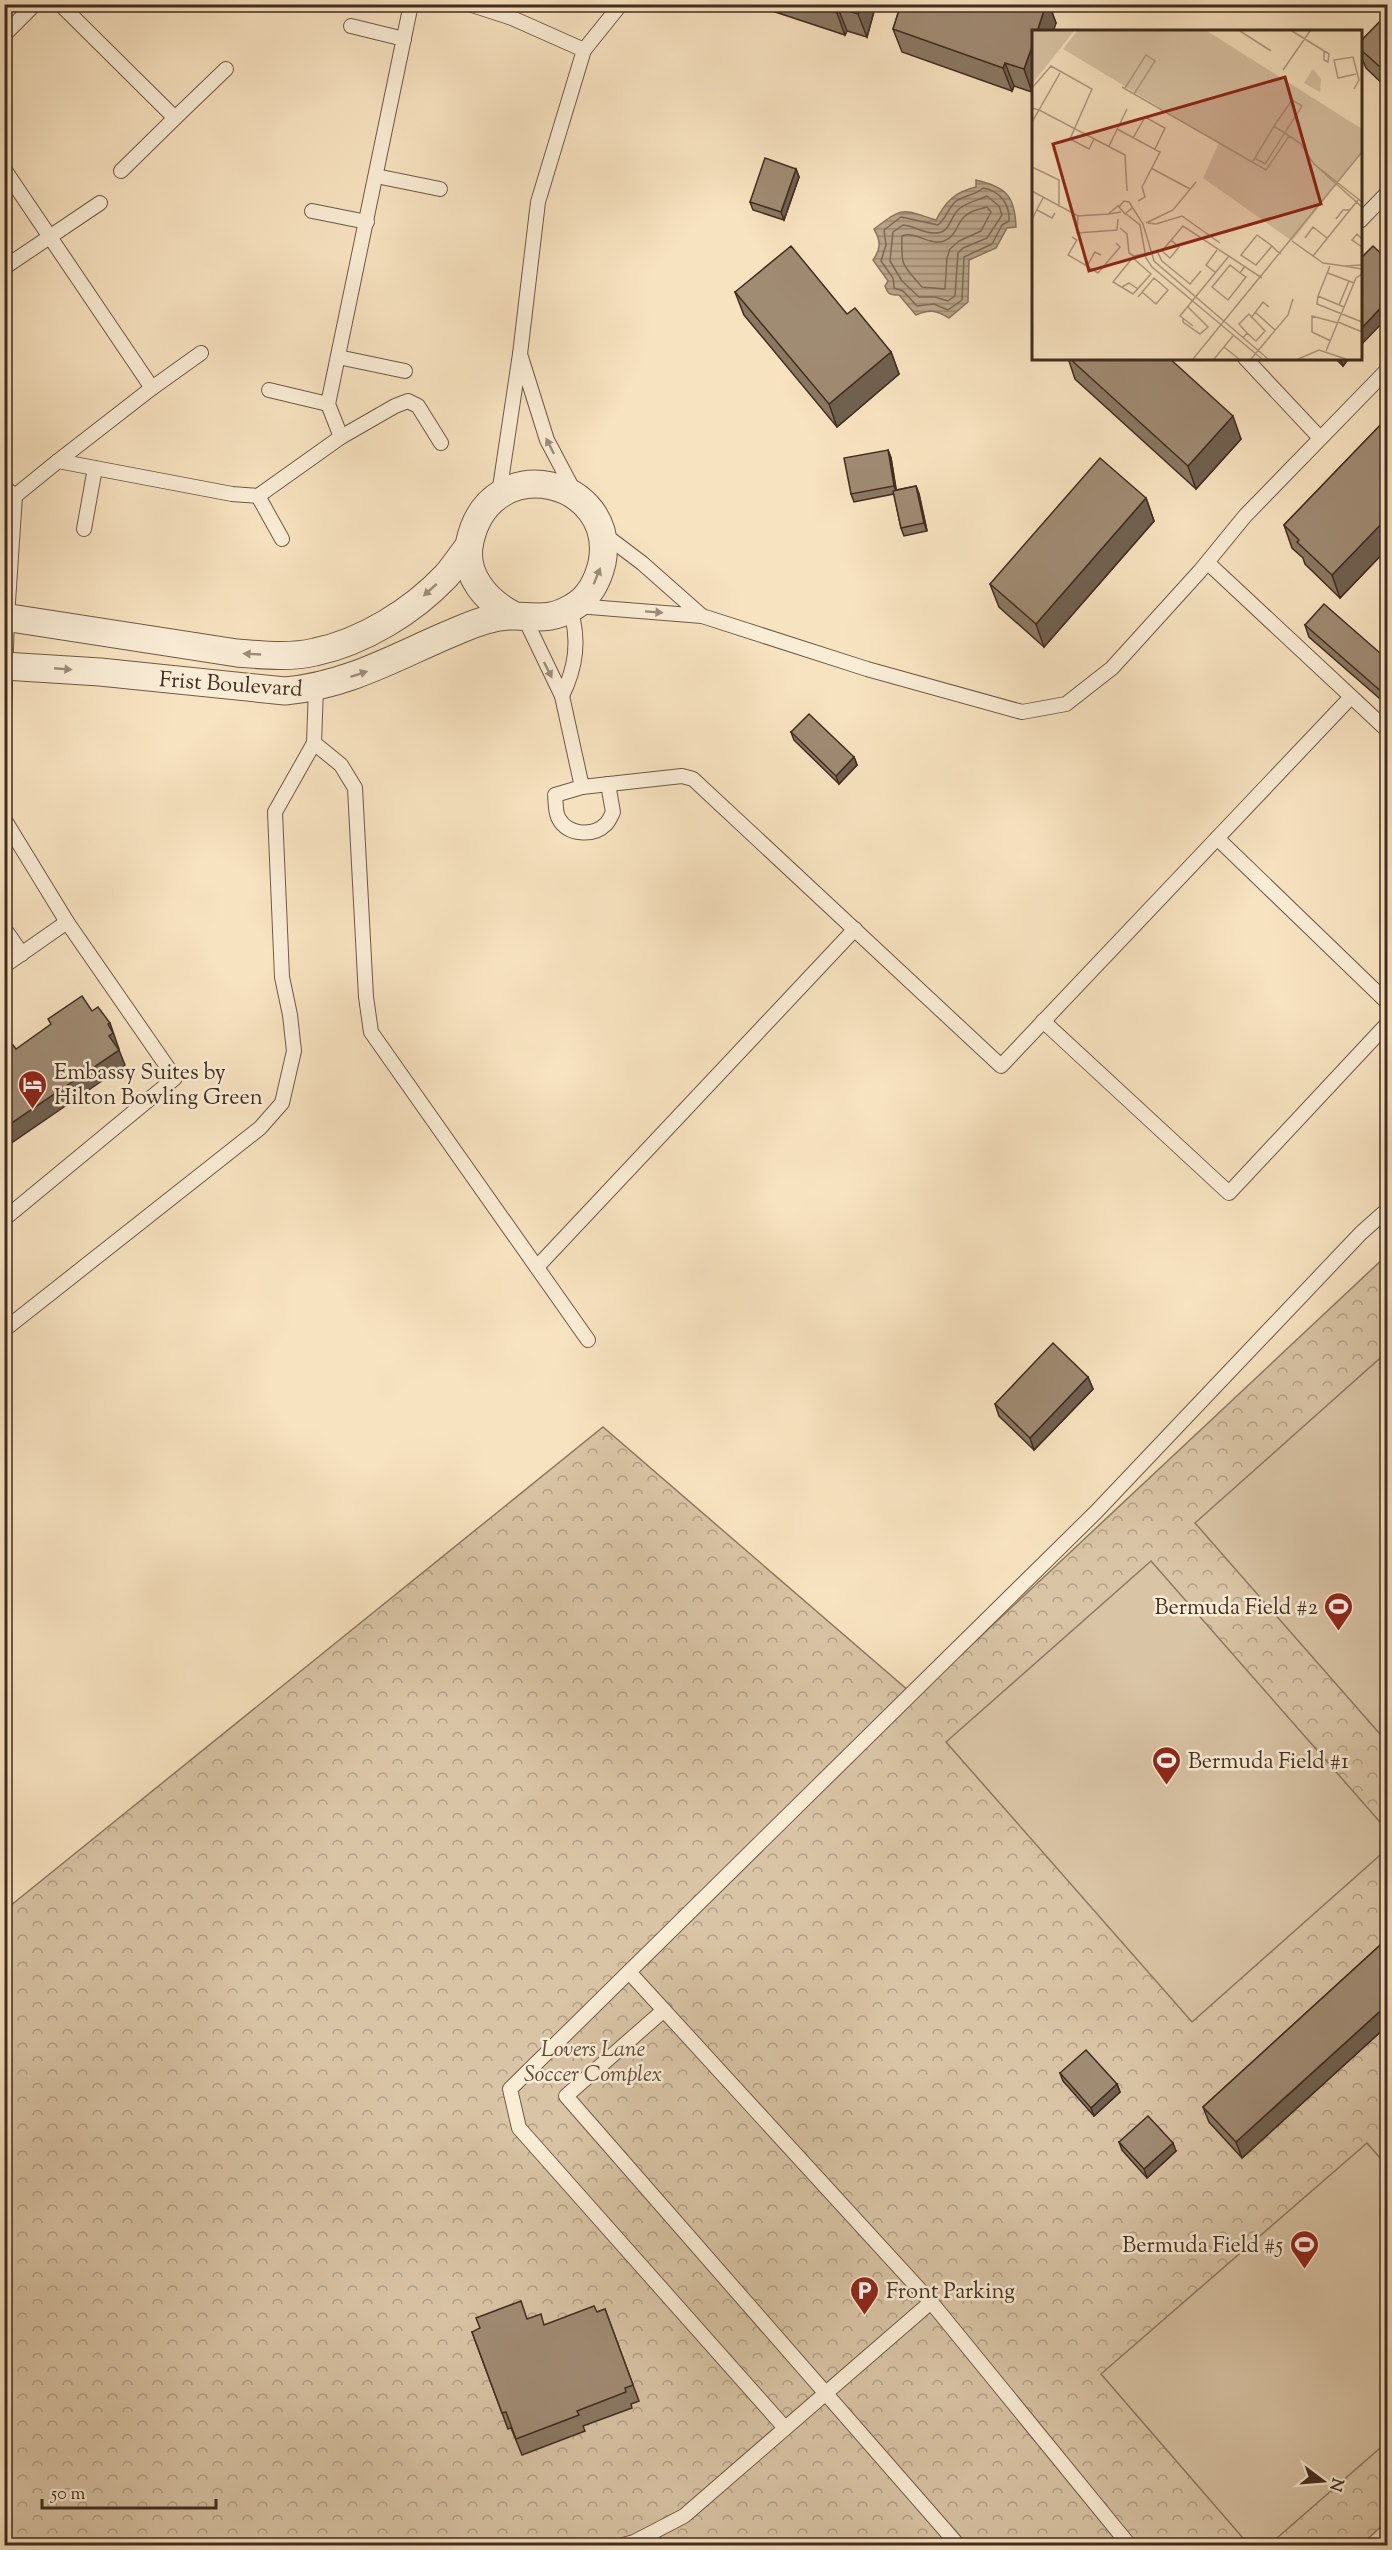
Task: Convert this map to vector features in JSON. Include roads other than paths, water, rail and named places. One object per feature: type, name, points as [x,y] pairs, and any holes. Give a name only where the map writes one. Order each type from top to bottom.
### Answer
[{"type":"street","name":"Frist Boulevard","points":[[539,483],[560,488],[578,498],[592,513],[601,532],[604,553],[600,573],[590,592],[572,608],[556,616],[536,619],[499,608],[485,596],[470,564],[469,546],[473,526],[484,508],[499,494],[519,486],[539,483]]},
{"type":"street","name":"Frist Boulevard","points":[[6,617],[237,653],[273,655],[314,653],[349,643],[396,616],[423,597],[446,576],[469,546]]},
{"type":"street","name":"Frist Boulevard","points":[[6,666],[100,672],[285,691],[316,688],[373,669],[485,620],[520,616]]},
{"type":"lane","points":[[4,35],[36,4]]},
{"type":"lane","points":[[60,4],[175,118]]},
{"type":"lane","points":[[341,436],[328,404],[411,4]]},
{"type":"lane","points":[[469,4],[512,18],[584,50]]},
{"type":"lane","points":[[499,494],[520,354],[538,202],[584,50],[621,4]]},
{"type":"lane","points":[[351,26],[404,39]]},
{"type":"lane","points":[[121,171],[226,69]]},
{"type":"lane","points":[[4,169],[152,388]]},
{"type":"lane","points":[[376,177],[440,189]]},
{"type":"lane","points":[[1362,219],[1388,192]]},
{"type":"lane","points":[[5,267],[100,203]]},
{"type":"lane","points":[[312,211],[367,222]]},
{"type":"lane","points":[[4,711],[6,617],[15,496],[152,388],[201,353]]},
{"type":"lane","points":[[520,354],[546,440],[578,498]]},
{"type":"lane","points":[[338,357],[405,371]]},
{"type":"lane","points":[[1247,360],[1320,438]]},
{"type":"lane","points":[[562,696],[573,674],[576,629],[572,608],[702,616],[867,669],[1022,712],[1066,704],[1112,668],[1208,563],[1245,516],[1388,369]]},
{"type":"lane","points":[[269,390],[328,404]]},
{"type":"lane","points":[[58,461],[232,494],[258,496],[341,436],[408,401],[418,406],[441,443]]},
{"type":"lane","points":[[84,529],[95,468]]},
{"type":"lane","points":[[4,487],[15,496]]},
{"type":"lane","points":[[258,496],[282,538]]},
{"type":"lane","points":[[601,532],[642,563],[702,616]]},
{"type":"lane","points":[[1208,563],[1388,731]]},
{"type":"lane","points":[[520,616],[562,696],[582,787]]},
{"type":"lane","points":[[4,1330],[260,1128],[282,1103],[294,1051],[282,977],[275,812],[314,743],[316,688]]},
{"type":"lane","points":[[608,784],[614,812],[606,824],[595,832],[578,833],[567,829],[557,818],[555,795],[582,787],[608,784],[682,776],[693,779],[1001,1066],[1351,697]]},
{"type":"lane","points":[[314,743],[341,765],[356,788],[366,997],[371,1032],[588,1340]]},
{"type":"lane","points":[[4,819],[67,922],[175,1078],[4,1219]]},
{"type":"lane","points":[[1217,837],[1388,1003]]},
{"type":"lane","points":[[4,966],[67,922]]},
{"type":"lane","points":[[4,928],[22,954]]},
{"type":"lane","points":[[537,1267],[855,929]]},
{"type":"lane","points":[[1043,1021],[1229,1193],[1388,1023]]},
{"type":"lane","points":[[786,2428],[519,2128],[510,2089],[1096,1512],[1361,1233],[1388,1209]]},
{"type":"lane","points":[[629,1972],[931,2302],[1130,2546]]},
{"type":"lane","points":[[664,2010],[566,2096],[959,2546]]},
{"type":"lane","points":[[620,2546],[634,2542],[684,2516],[931,2302]]},
{"type":"water","points":[[976,180],[995,186],[1007,194],[1014,208],[1016,227],[1007,228],[996,248],[969,260],[968,302],[949,318],[932,311],[916,315],[899,295],[890,294],[886,289],[888,281],[873,260],[879,245],[874,229],[892,216],[903,212],[936,220],[952,198],[976,187]]},
{"type":"place","name":"Embassy Suites by Hilton Bowling Green","points":[[33,1110]]},
{"type":"place","name":"Bermuda Field #2","points":[[1339,1632]]},
{"type":"place","name":"Bermuda Field #1","points":[[1167,1786]]},
{"type":"place","name":"Bermuda Field #5","points":[[1304,2270]]},
{"type":"place","name":"Front Parking","points":[[865,2316]]},
{"type":"park label","name":"Lovers Lane Soccer Complex","points":[[593,2060]]}]
